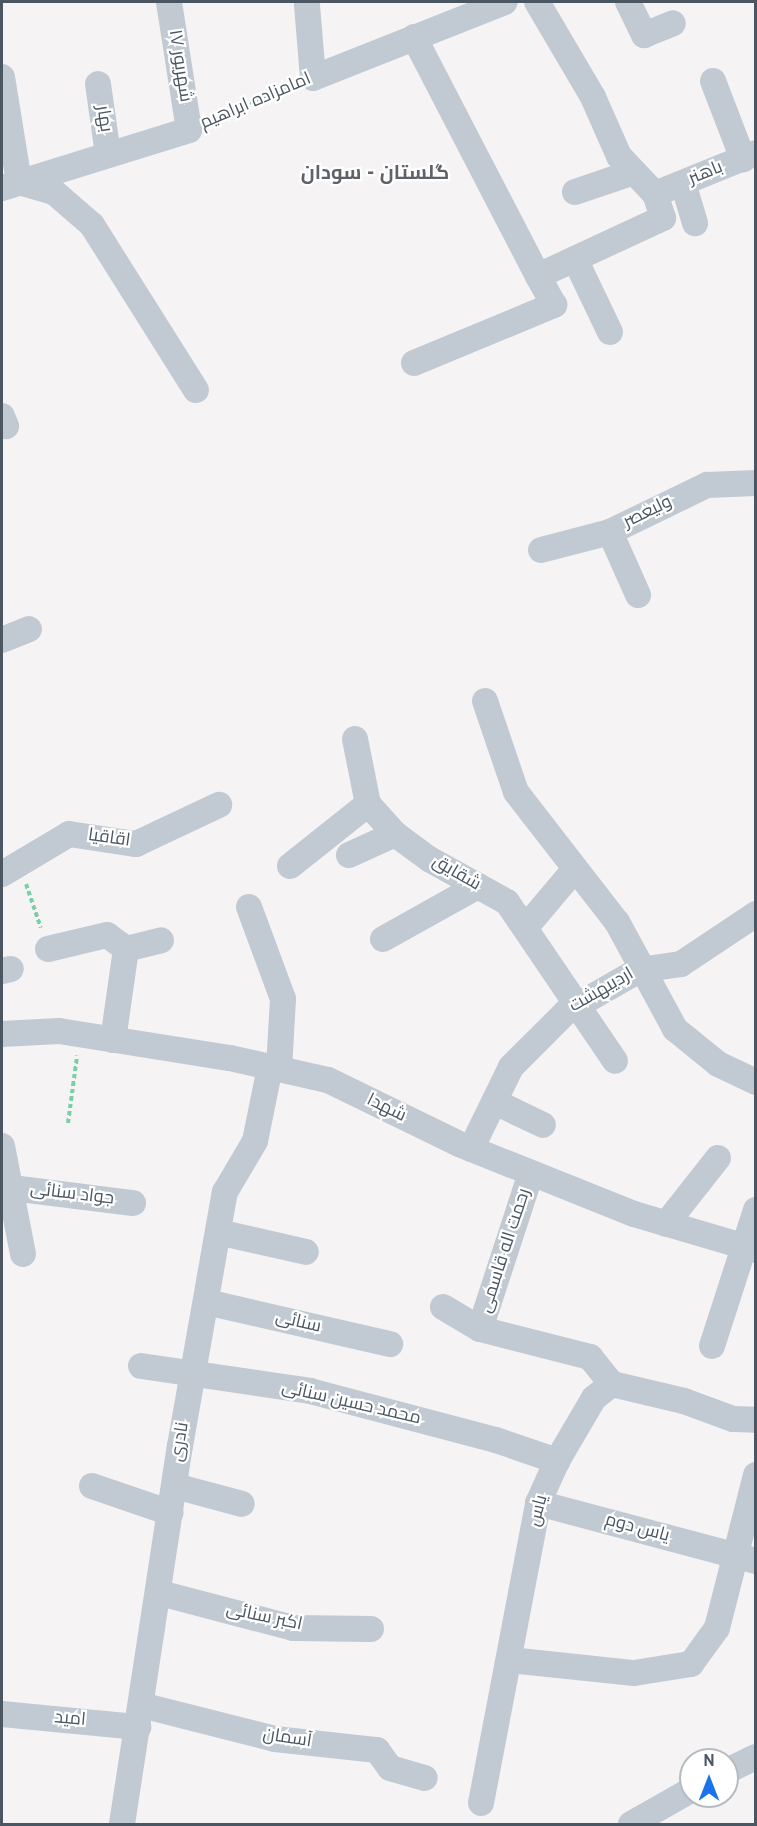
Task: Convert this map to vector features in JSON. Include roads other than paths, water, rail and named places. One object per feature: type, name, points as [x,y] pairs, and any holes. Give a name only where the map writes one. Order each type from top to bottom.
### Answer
[{"type":"street","name":"۱۷ شهریور","points":[[169,2],[189,130]]},
{"type":"street","name":"امامزاده ابراهیم","points":[[307,4],[313,78],[505,2]]},
{"type":"street","points":[[537,2],[593,97],[618,156],[655,194],[663,218],[538,276]]},
{"type":"street","points":[[628,2],[644,35],[673,23]]},
{"type":"street","points":[[414,37],[554,304],[414,363]]},
{"type":"street","points":[[2,77],[10,185],[54,192],[92,225],[196,390]]},
{"type":"street","points":[[713,81],[749,156]]},
{"type":"street","name":"بهار","points":[[98,84],[108,154]]},
{"type":"street","name":"امامزاده ابراهیم","points":[[10,185],[189,130]]},
{"type":"street","name":"باهنر","points":[[655,194],[749,156]]},
{"type":"street","points":[[575,192],[634,172]]},
{"type":"street","points":[[683,183],[695,223]]},
{"type":"street","points":[[574,259],[610,332]]},
{"type":"street","name":"ولیعصر","points":[[541,550],[610,532],[707,485],[755,484]]},
{"type":"street","points":[[610,532],[638,595]]},
{"type":"street","points":[[2,640],[29,629]]},
{"type":"street","points":[[485,701],[516,792],[542,821],[574,868],[617,922],[639,970],[675,1029],[718,1064],[756,1082]]},
{"type":"street","points":[[290,866],[368,804],[355,739]]},
{"type":"street","name":"شقایق","points":[[368,804],[395,834],[507,902],[615,1061]]},
{"type":"street","name":"اقاقیا","points":[[10,868],[69,834],[136,844],[219,805]]},
{"type":"street","points":[[349,855],[395,834]]},
{"type":"street","points":[[526,927],[574,868]]},
{"type":"street","points":[[383,939],[478,886]]},
{"type":"street","name":"نادری","points":[[122,1824],[193,1372],[225,1192],[255,1142],[275,1068],[283,999],[249,907]]},
{"type":"street","name":"اردیبهشت","points":[[471,1149],[511,1067],[576,1004],[639,970],[681,964],[756,914]]},
{"type":"street","points":[[48,949],[107,935],[126,949]]},
{"type":"street","points":[[126,949],[161,940]]},
{"type":"street","points":[[112,1040],[126,949]]},
{"type":"street","name":"شهدا","points":[[2,1034],[59,1032],[275,1068],[328,1080],[471,1149],[531,1173],[666,1224],[749,1248]]},
{"type":"street","points":[[495,1102],[543,1125]]},
{"type":"street","points":[[2,1146],[12,1188],[10,1229],[24,1254]]},
{"type":"street","points":[[666,1224],[718,1158]]},
{"type":"street","name":"رحمت اله قاسمی","points":[[480,1329],[531,1173]]},
{"type":"street","name":"جواد سنائی","points":[[12,1188],[133,1203]]},
{"type":"street","points":[[712,1346],[749,1248],[756,1210]]},
{"type":"street","points":[[218,1232],[306,1252]]},
{"type":"street","name":"سنائی","points":[[206,1302],[390,1344]]},
{"type":"street","points":[[443,1307],[480,1329],[590,1358],[612,1384],[684,1401],[734,1419],[756,1420]]},
{"type":"street","name":"محمد حسین سنائی","points":[[141,1366],[310,1391],[496,1440],[557,1461]]},
{"type":"street","name":"یاس","points":[[481,1803],[538,1503],[557,1461],[594,1398],[612,1384]]},
{"type":"street","points":[[510,1660],[634,1673],[691,1664],[717,1628],[745,1558],[756,1475]]},
{"type":"street","points":[[92,1486],[171,1513]]},
{"type":"street","points":[[175,1486],[242,1504]]},
{"type":"street","name":"یاس دوم","points":[[538,1503],[745,1558]]},
{"type":"street","name":"اکبر سنائی","points":[[159,1593],[293,1628],[371,1629]]},
{"type":"street","name":"امید","points":[[2,1714],[140,1716]]},
{"type":"street","name":"آسمان","points":[[140,1716],[275,1739],[377,1750],[390,1768],[425,1778]]},
{"type":"street","points":[[739,1765],[756,1757]]},
{"type":"street","points":[[632,1824],[679,1797]]},
{"type":"district","name":"گلستان - سودان","points":[[375,174]]}]
